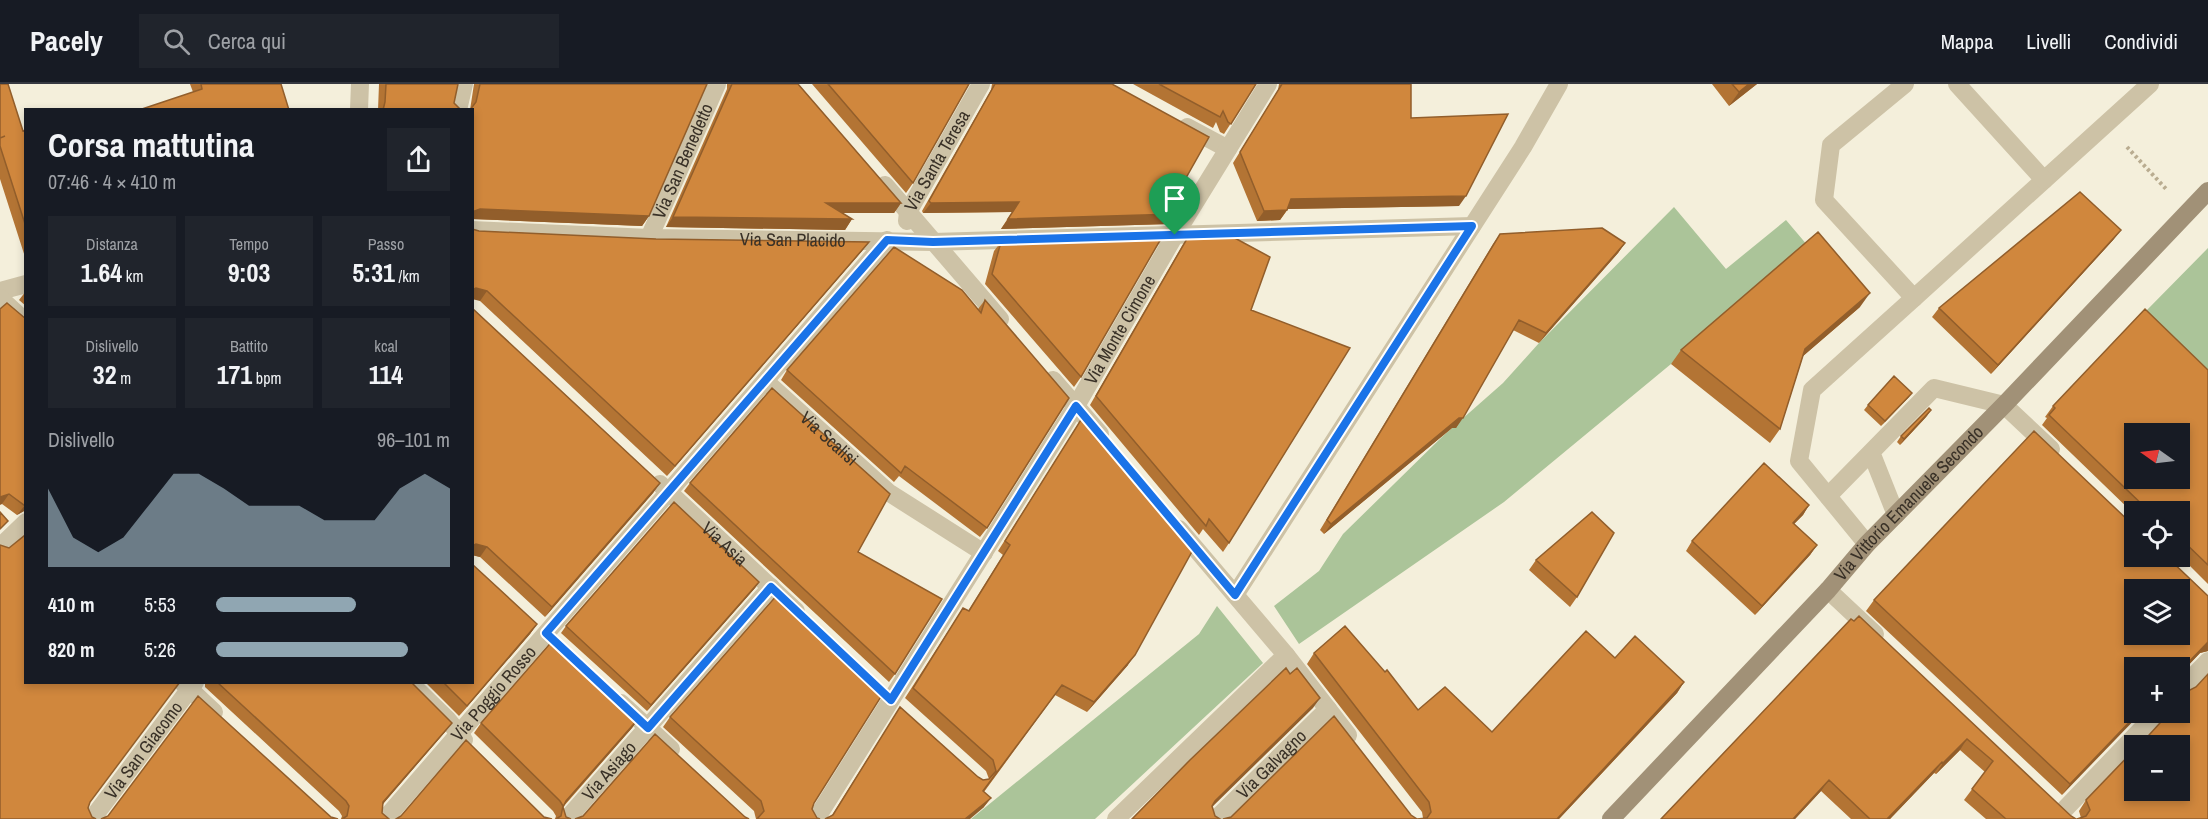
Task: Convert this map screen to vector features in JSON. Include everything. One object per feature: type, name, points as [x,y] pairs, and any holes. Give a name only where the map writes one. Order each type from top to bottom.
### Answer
[{"type":"street","points":[[359,108],[360,84]]},
{"type":"street","points":[[458,108],[464,84]]},
{"type":"street","name":"Via San Benedetto","points":[[649,238],[717,84]]},
{"type":"street","name":"Via Santa Teresa","points":[[906,241],[908,212],[981,84]]},
{"type":"street","name":"Via Monte Cimone","points":[[816,819],[896,704],[984,553],[1076,406],[1175,235],[1268,84]]},
{"type":"street","points":[[1235,595],[1523,147],[1559,84]]},
{"type":"street","points":[[1905,84],[1831,145],[1824,200],[1914,298]]},
{"type":"street","points":[[1958,84],[2044,180]]},
{"type":"street","points":[[1867,544],[1799,461],[1812,390],[2150,84]]},
{"type":"street","points":[[1169,117],[1228,149]]},
{"type":"street","points":[[871,169],[1008,328]]},
{"type":"street","name":"Via Vittorio Emanuele Secondo","points":[[1611,819],[1828,590],[1867,544],[2004,405],[2208,191]]},
{"type":"street","name":"Via San Placido","points":[[474,230],[649,238],[933,242],[1472,226]]},
{"type":"street","name":"Via Poggio Rosso","points":[[385,819],[459,733],[550,637],[669,492],[887,240]]},
{"type":"street","points":[[0,291],[24,285]]},
{"type":"street","points":[[0,298],[24,320]]},
{"type":"street","points":[[1039,363],[1114,451]]},
{"type":"street","name":"Via Scalisi","points":[[765,381],[888,492],[984,553]]},
{"type":"street","points":[[1828,496],[1934,388],[2004,405],[2067,465]]},
{"type":"street","points":[[1871,452],[1896,515]]},
{"type":"street","name":"Via Asia","points":[[643,468],[805,620]]},
{"type":"street","points":[[1167,514],[1286,655],[1356,746]]},
{"type":"street","points":[[0,515],[23,531],[0,547]]},
{"type":"street","name":"Via Asiago","points":[[567,819],[771,587]]},
{"type":"street","points":[[1828,590],[1889,647]]},
{"type":"street","points":[[530,618],[550,637]]},
{"type":"street","points":[[1116,819],[1286,655]]},
{"type":"street","points":[[2190,680],[2208,661]]},
{"type":"street","points":[[411,684],[448,720],[476,753]]},
{"type":"street","points":[[874,684],[896,704]]},
{"type":"street","points":[[189,685],[231,727]]},
{"type":"street","name":"Via San Giacomo","points":[[92,819],[189,685]]},
{"type":"street","points":[[607,689],[680,758]]},
{"type":"street","name":"Via Galvagno","points":[[1216,819],[1328,709]]},
{"type":"street","points":[[2062,811],[2147,723]]},
{"type":"path","points":[[2106,124],[2187,213]]},
{"type":"green space","points":[[1674,207],[1726,269],[1786,220],[1808,246],[1671,364],[1504,502],[1299,644],[1274,606],[1319,571],[1343,534],[1444,435],[1503,383],[1539,343]]},
{"type":"green space","points":[[2208,248],[2208,370],[2146,311]]},
{"type":"green space","points":[[1217,606],[1263,663],[1095,819],[971,819],[1199,634]]},
{"type":"building","points":[[0,84],[8,84],[24,131],[24,221],[0,146]]},
{"type":"building","points":[[201,84],[281,84],[288,108],[145,108],[202,89]]},
{"type":"building","points":[[386,84],[458,84],[454,103],[459,108],[384,108]]},
{"type":"building","points":[[480,84],[707,84],[649,216],[480,209],[474,211],[474,108],[472,108],[476,102]]},
{"type":"building","points":[[732,84],[798,84],[901,203],[826,203],[852,219],[673,217]]},
{"type":"building","points":[[828,84],[969,84],[913,183]]},
{"type":"building","points":[[995,84],[1112,84],[1209,137],[1173,201],[1181,206],[1176,214],[1008,219],[1019,202],[931,203],[929,201]]},
{"type":"building","points":[[1159,84],[1256,84],[1231,124],[1223,111],[1220,117]]},
{"type":"building","points":[[1282,84],[1411,84],[1411,118],[1508,114],[1466,196],[1291,199],[1287,210],[1264,211],[1240,152]]},
{"type":"building","points":[[1732,84],[1749,84],[1739,92]]},
{"type":"building","points":[[2080,192],[2121,230],[1998,365],[1939,308]]},
{"type":"building","points":[[1602,228],[1625,243],[1546,333],[1519,320],[1463,418],[1459,418],[1331,524],[1327,520],[1500,234]]},
{"type":"building","points":[[474,230],[656,239],[869,242],[675,466],[487,291],[474,289]]},
{"type":"building","points":[[1818,232],[1870,293],[1805,349],[1780,429],[1681,350]]},
{"type":"building","points":[[1231,236],[1270,257],[1251,310],[1350,348],[1229,543],[1209,519],[1206,526],[1096,396],[1188,237]]},
{"type":"building","points":[[1162,237],[1081,377],[992,274],[1001,242]]},
{"type":"building","points":[[894,247],[962,290],[981,313],[985,300],[1069,398],[987,528],[905,466],[901,473],[787,370]]},
{"type":"building","points":[[7,303],[24,317],[24,505],[9,494],[0,497],[0,309]]},
{"type":"building","points":[[2145,309],[2208,370],[2208,565],[2190,548],[2190,501],[2139,501],[2126,489],[2190,489],[2190,423],[2124,423],[2124,487],[2049,415],[2055,408],[2053,406]]},
{"type":"building","points":[[474,310],[660,483],[552,607],[487,547],[474,545]]},
{"type":"building","points":[[1894,376],[1912,393],[1885,421],[1868,405]]},
{"type":"building","points":[[772,388],[890,494],[858,552],[942,599],[895,674],[690,483]]},
{"type":"building","points":[[1929,408],[1931,410],[1904,439],[1901,436]]},
{"type":"building","points":[[1084,415],[1195,546],[1135,655],[1094,702],[1062,685],[983,791],[991,798],[965,819],[825,819],[833,815],[900,707],[978,777],[983,780],[989,779],[996,771],[993,760],[913,688],[963,608],[969,611],[1010,545],[1005,541]]},
{"type":"building","points":[[2034,431],[2124,516],[2124,567],[2178,567],[2208,596],[2208,642],[2190,661],[2190,657],[2124,657],[2124,723],[2128,723],[2070,784],[1874,600]]},
{"type":"building","points":[[1764,463],[1809,505],[1793,523],[1817,545],[1762,606],[1692,541]]},
{"type":"building","points":[[674,502],[759,582],[651,705],[566,626]]},
{"type":"building","points":[[0,512],[8,521],[0,529]]},
{"type":"building","points":[[1592,512],[1614,533],[1577,597],[1536,560]]},
{"type":"building","points":[[24,536],[24,684],[178,684],[90,802],[88,808],[92,817],[96,819],[0,819],[0,545],[9,548]]},
{"type":"building","points":[[474,566],[537,624],[467,706],[445,684],[474,684]]},
{"type":"building","points":[[778,594],[884,692],[814,803],[812,809],[820,819],[757,819],[764,811],[761,801],[670,717]]},
{"type":"building","points":[[1859,616],[2076,819],[2006,819],[1972,789],[1993,761],[1967,739],[1887,819],[1870,819],[1829,780],[1793,819],[1661,819],[1851,619],[1854,621]]},
{"type":"building","points":[[1345,626],[1385,672],[1387,670],[1418,710],[1445,687],[1492,732],[1586,631],[1615,658],[1635,636],[1684,682],[1557,819],[1417,819],[1427,818],[1431,812],[1429,802],[1314,653]]},
{"type":"building","points":[[554,639],[639,718],[566,801],[563,807],[566,817],[571,819],[556,819],[561,816],[563,806],[560,801],[481,723]]},
{"type":"building","points":[[1286,668],[1290,674],[1297,668],[1320,698],[1215,801],[1212,806],[1215,816],[1220,819],[1132,819],[1190,760]]},
{"type":"building","points":[[2208,674],[2208,819],[2077,819],[2086,816],[2090,810],[2086,800],[2124,760],[2124,801],[2190,801],[2190,735],[2149,735],[2160,723],[2190,723],[2190,690]]},
{"type":"building","points":[[219,684],[413,684],[452,723],[383,802],[382,813],[389,819],[342,819],[347,816],[349,806]]},
{"type":"building","points":[[198,696],[331,817],[338,819],[101,819],[108,816]]},
{"type":"building","points":[[1334,716],[1411,815],[1417,819],[1223,819],[1231,817]]},
{"type":"building","points":[[655,734],[749,819],[575,819],[583,816]]},
{"type":"building","points":[[466,740],[544,817],[552,819],[396,819]]},
{"type":"route","points":[[1472,226],[1235,595],[1076,406],[891,700],[771,587],[648,728],[546,633],[887,240],[933,242],[1175,235],[1472,226]]}]
